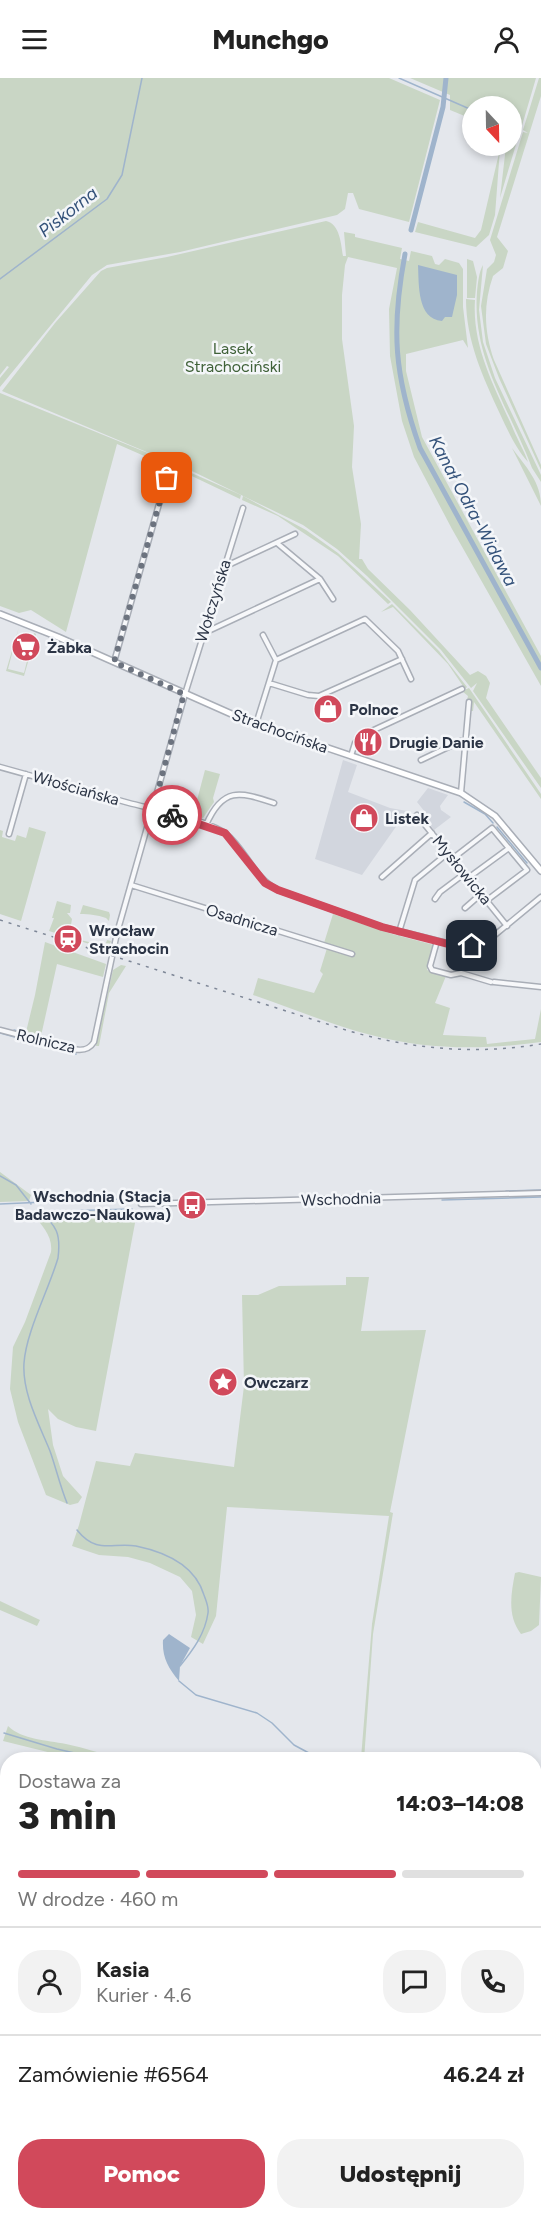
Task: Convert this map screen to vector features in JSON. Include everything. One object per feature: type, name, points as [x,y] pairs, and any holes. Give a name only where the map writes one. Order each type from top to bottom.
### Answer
[{"type":"main road","name":"Strachocińska","points":[[0,614],[256,724],[461,793],[495,816],[541,871]]},
{"type":"street","points":[[114,662],[163,496],[160,487],[165,466]]},
{"type":"street","points":[[163,477],[171,479],[167,494],[163,496]]},
{"type":"street","name":"Wołczyńska","points":[[91,1046],[96,1034],[113,950],[184,694],[243,508]]},
{"type":"street","points":[[224,567],[295,534]]},
{"type":"street","points":[[277,543],[320,579],[333,599]]},
{"type":"street","points":[[204,633],[320,579]]},
{"type":"street","points":[[276,660],[366,619],[398,651],[411,679]]},
{"type":"street","points":[[256,724],[276,660],[263,636]]},
{"type":"street","points":[[269,683],[308,695],[319,696],[402,659]]},
{"type":"street","points":[[351,756],[355,742],[361,736],[462,689]]},
{"type":"street","points":[[461,793],[469,702]]},
{"type":"street","points":[[421,760],[461,741],[466,741]]},
{"type":"street","name":"Włościańska","points":[[0,767],[206,825],[225,833],[258,875],[272,887],[399,932],[472,946],[490,939],[541,897]]},
{"type":"street","points":[[9,834],[26,774]]},
{"type":"street","points":[[206,825],[220,802],[232,794],[247,794],[274,802]]},
{"type":"street","name":"Mysłowicka","points":[[417,815],[507,926]]},
{"type":"street","points":[[452,859],[492,828],[527,870],[486,901]]},
{"type":"street","points":[[382,877],[399,863],[402,857],[432,833]]},
{"type":"street","points":[[468,878],[483,870],[509,848]]},
{"type":"street","points":[[399,932],[415,880],[448,853]]},
{"type":"street","points":[[435,899],[440,892],[464,874]]},
{"type":"street","name":"Osadnicza","points":[[131,885],[352,954]]},
{"type":"street","points":[[465,908],[482,894]]},
{"type":"street","points":[[437,941],[430,966],[432,970],[492,982],[541,987]]},
{"type":"street","name":"Rolnicza","points":[[0,1030],[73,1049],[84,1050],[91,1046]]},
{"type":"street","name":"Wschodnia","points":[[141,1204],[541,1193]]},
{"type":"shaded area","name":"Listek","points":[[343,760],[357,765],[348,792],[390,808],[407,811],[362,875],[315,859]]},
{"type":"shaded area","points":[[428,788],[448,795],[440,806],[441,810],[451,817],[434,830],[428,822],[429,817],[417,802]]},
{"type":"green space","points":[[0,78],[389,78],[440,100],[409,222],[359,209],[353,193],[348,193],[345,209],[337,215],[180,252],[107,265],[92,275],[0,387],[0,378],[9,367],[7,366],[0,375]]},
{"type":"green space","points":[[410,78],[536,78],[522,126],[522,96],[462,96],[462,115],[450,110],[450,95]]},
{"type":"green space","points":[[539,78],[541,78],[541,96],[497,237],[508,251],[503,268],[493,276],[486,318],[488,339],[494,360],[541,465],[541,470],[486,344],[481,306],[487,269],[494,262],[496,255],[490,240],[516,156],[522,156],[522,135],[523,132],[528,133],[523,130]]},
{"type":"green space","points":[[499,156],[495,215],[489,235],[476,247],[415,232],[418,222],[475,238],[481,230]]},
{"type":"green space","points":[[505,156],[513,156],[500,198]]},
{"type":"green space","name":"Lasek Strachociński","points":[[326,221],[337,230],[343,256],[346,256],[344,232],[355,234],[355,237],[402,248],[400,259],[409,261],[411,251],[432,256],[435,264],[439,265],[445,259],[459,263],[463,269],[463,307],[468,348],[463,340],[406,354],[406,371],[422,437],[541,656],[541,686],[414,457],[402,421],[390,356],[389,309],[397,268],[348,257],[342,295],[342,339],[354,426],[352,467],[361,524],[359,559],[362,559],[368,569],[410,610],[470,675],[478,671],[486,676],[490,683],[486,698],[541,778],[541,788],[473,691],[477,683],[471,688],[441,650],[337,549],[303,525],[194,472],[2,391],[55,323],[101,271]]},
{"type":"green space","points":[[467,259],[473,261],[477,277],[475,298],[467,298]]},
{"type":"green space","points":[[483,265],[479,310],[483,342],[495,378],[541,475],[541,482],[532,468],[494,382],[480,339],[477,292]]},
{"type":"green space","points":[[466,299],[475,300],[477,333],[485,364],[528,462],[509,433],[482,372],[472,344]]},
{"type":"green space","points":[[0,393],[170,462],[171,465],[167,475],[167,466],[117,444],[66,632],[31,610],[19,613],[0,606]]},
{"type":"green space","points":[[512,448],[536,482],[541,506]]},
{"type":"green space","points":[[178,467],[241,495],[240,499],[175,468]]},
{"type":"green space","points":[[243,496],[306,530],[338,553],[391,602],[388,604],[338,556],[278,516],[242,500]]},
{"type":"green space","points":[[392,604],[439,651],[467,687],[465,689],[448,664],[393,607],[381,612]]},
{"type":"green space","points":[[19,627],[8,669],[24,673],[34,633],[36,634],[24,676],[6,671]]},
{"type":"green space","points":[[469,688],[541,794],[541,799],[474,702],[473,711],[471,711],[471,701],[467,700],[468,696],[462,691]]},
{"type":"green space","points":[[205,770],[220,774],[213,798],[214,802],[203,818],[193,815]]},
{"type":"green space","points":[[29,827],[46,832],[21,921],[0,914],[0,830],[3,831],[2,837],[15,841],[17,835],[26,838]]},
{"type":"green space","points":[[57,901],[71,905],[70,913],[67,913],[72,919],[71,925],[67,926],[68,933],[73,932],[71,935],[73,937],[76,935],[80,940],[98,944],[101,942],[105,946],[107,940],[111,941],[108,950],[49,931]]},
{"type":"green space","points":[[83,905],[109,912],[109,921],[100,916],[80,914]]},
{"type":"green space","points":[[333,914],[392,934],[434,945],[427,970],[446,976],[435,1003],[450,1008],[443,1035],[486,1037],[487,1044],[535,1039],[541,1009],[541,1042],[477,1047],[413,1044],[356,1031],[253,995],[258,978],[314,993],[323,974],[320,971],[328,945],[324,943]]},
{"type":"green space","points":[[45,942],[106,964],[103,977],[57,964],[41,1036],[26,1032]]},
{"type":"green space","points":[[121,965],[126,966],[109,993],[99,1046],[96,1046],[113,970]]},
{"type":"green space","points":[[0,1172],[31,1195],[29,1201],[0,1202]]},
{"type":"green space","points":[[135,1210],[135,1223],[96,1431],[76,1427],[58,1419],[48,1409],[53,1445],[63,1476],[82,1497],[78,1503],[70,1505],[46,1495],[18,1422],[10,1389],[13,1347],[25,1322],[51,1252],[49,1236],[33,1214]]},
{"type":"green space","points":[[346,1277],[369,1277],[361,1331],[426,1330],[390,1512],[393,1513],[373,1634],[365,1752],[361,1752],[372,1624],[389,1516],[227,1507],[216,1616],[203,1644],[191,1637],[196,1615],[192,1591],[180,1577],[150,1563],[128,1557],[99,1555],[72,1546],[96,1461],[130,1466],[135,1453],[234,1467],[244,1386],[242,1295],[258,1295],[279,1286],[346,1285]]},
{"type":"green space","points":[[515,1573],[541,1577],[539,1625],[521,1634],[514,1620],[511,1605]]},
{"type":"green space","points":[[0,1601],[40,1620],[37,1626],[0,1610]]},
{"type":"green space","points":[[8,1726],[28,1737],[96,1752],[48,1752],[3,1741]]},
{"type":"water","points":[[418,265],[457,275],[457,295],[452,317],[445,317],[442,321],[434,319],[424,308],[421,300]]},
{"type":"water","points":[[169,1634],[190,1648],[180,1666],[179,1681],[165,1657],[163,1640]]},
{"type":"waterway","name":"Piskorna","points":[[0,279],[107,199],[122,175],[142,78]]},
{"type":"waterway","name":"Piskorna","points":[[399,78],[462,106]]},
{"type":"waterway","name":"Kanał Odra-Widawa","points":[[411,230],[443,107],[446,78]]},
{"type":"waterway","name":"Kanał Odra-Widawa","points":[[405,254],[397,329],[400,374],[411,422],[420,448],[541,668]]},
{"type":"waterway","points":[[464,802],[485,814],[493,823]]},
{"type":"waterway","points":[[497,827],[527,863]]},
{"type":"waterway","points":[[14,1030],[66,1044]]},
{"type":"waterway","points":[[0,1033],[76,1054]]},
{"type":"waterway","points":[[0,1176],[16,1185],[31,1204]]},
{"type":"waterway","points":[[506,1191],[541,1190]]},
{"type":"waterway","points":[[71,1201],[172,1197]]},
{"type":"waterway","points":[[442,1200],[541,1197]]},
{"type":"waterway","points":[[0,1204],[68,1201]]},
{"type":"waterway","points":[[62,1211],[132,1209]]},
{"type":"waterway","points":[[38,1211],[50,1221],[56,1231],[59,1250],[29,1338],[24,1374],[32,1408],[50,1451],[67,1503]]},
{"type":"waterway","points":[[77,1530],[84,1538],[98,1545],[136,1546],[158,1552],[178,1561],[194,1576],[204,1595],[208,1613],[201,1635],[180,1666]]},
{"type":"waterway","points":[[179,1681],[196,1695],[257,1713],[272,1723],[294,1745],[307,1752]]},
{"type":"waterway","points":[[4,1733],[70,1752]]},
{"type":"railway","points":[[0,920],[373,1037],[444,1048],[492,1049],[541,1044]]},
{"type":"way so far","points":[[167,478],[171,479],[167,494],[163,496],[159,504],[114,662],[184,694],[153,809],[172,815]]},
{"type":"place","name":"Żabka","points":[[26,647]]},
{"type":"place","name":"Polnoc","points":[[328,709]]},
{"type":"place","name":"Drugie Danie","points":[[368,742]]},
{"type":"place","name":"Listek","points":[[364,818]]},
{"type":"place","name":"Wrocław Strachocin","points":[[68,939]]},
{"type":"place","name":"Wschodnia (Stacja Badawczo-Naukowa)","points":[[192,1205]]},
{"type":"place","name":"Owczarz","points":[[223,1382]]},
{"type":"route","points":[[172,815],[225,833],[265,883],[278,890],[399,932],[463,947],[472,946]]}]
